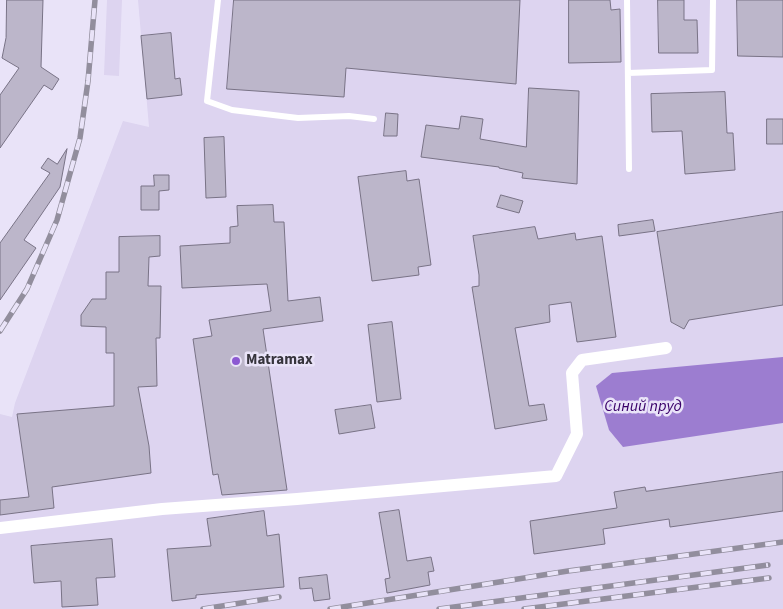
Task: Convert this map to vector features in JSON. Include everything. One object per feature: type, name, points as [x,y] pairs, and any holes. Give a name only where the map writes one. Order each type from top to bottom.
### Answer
[{"type":"street","points":[[0,528],[162,509],[556,476],[577,434],[572,374],[582,360],[666,348]]},
{"type":"lane","points":[[218,0],[207,101],[232,110],[298,118],[349,116],[374,119]]},
{"type":"lane","points":[[627,0],[629,169]]},
{"type":"lane","points":[[628,73],[712,70],[712,0]]},
{"type":"shaded area","points":[[107,0],[122,0],[119,76],[104,75]]},
{"type":"shaded area","points":[[138,0],[783,0],[783,609],[0,609],[0,414],[12,417],[15,403],[123,121],[149,127]]},
{"type":"water","name":"Синий пруд","points":[[783,357],[783,423],[623,447],[609,430],[596,386],[612,373]]},
{"type":"building","points":[[7,0],[43,0],[41,67],[59,79],[52,90],[44,85],[0,148],[0,95],[19,68],[2,58],[6,38]]},
{"type":"building","points":[[234,0],[520,0],[516,84],[346,68],[344,97],[227,89]]},
{"type":"building","points":[[569,0],[610,0],[611,10],[620,9],[621,62],[569,63]]},
{"type":"building","points":[[658,0],[684,0],[684,20],[697,20],[698,53],[659,53]]},
{"type":"building","points":[[737,0],[783,0],[783,57],[738,56]]},
{"type":"building","points":[[171,33],[175,79],[180,78],[182,95],[147,99],[141,36]]},
{"type":"building","points":[[529,88],[579,91],[577,184],[522,178],[523,173],[499,167],[421,157],[426,125],[459,129],[461,116],[483,119],[480,139],[526,147]]},
{"type":"building","points":[[725,92],[727,133],[733,133],[735,170],[685,174],[682,131],[652,132],[651,94]]},
{"type":"building","points":[[386,113],[398,114],[397,136],[384,136]]},
{"type":"building","points":[[767,119],[783,119],[783,144],[767,144]]},
{"type":"building","points":[[224,137],[226,197],[206,198],[204,138]]},
{"type":"building","points":[[67,149],[60,187],[24,240],[36,248],[0,300],[0,243],[50,173],[41,168],[48,158],[57,164]]},
{"type":"building","points":[[406,171],[407,181],[419,179],[431,265],[418,267],[419,275],[372,281],[358,177]]},
{"type":"building","points":[[154,175],[169,175],[169,190],[159,191],[159,210],[141,210],[141,186],[154,186]]},
{"type":"building","points":[[501,195],[523,201],[519,213],[497,207]]},
{"type":"building","points":[[273,205],[274,222],[284,222],[288,301],[320,297],[323,321],[263,329],[287,490],[222,495],[218,474],[213,475],[193,339],[212,336],[209,320],[271,311],[267,284],[182,288],[180,246],[230,243],[230,227],[238,226],[237,206]]},
{"type":"building","points":[[783,212],[783,305],[689,320],[684,329],[671,322],[657,232]]},
{"type":"building","points":[[653,220],[655,231],[619,236],[618,225]]},
{"type":"building","points":[[535,227],[538,239],[575,233],[576,240],[602,236],[616,337],[577,342],[571,302],[549,305],[550,322],[515,328],[529,406],[544,404],[547,420],[495,429],[472,287],[479,286],[473,236]]},
{"type":"building","points":[[160,236],[160,256],[149,257],[148,286],[161,286],[160,338],[156,338],[157,386],[138,387],[149,446],[151,473],[52,487],[54,508],[0,515],[0,500],[29,497],[17,414],[114,406],[114,353],[106,353],[106,327],[81,326],[81,315],[92,299],[106,299],[106,272],[119,272],[119,237]]},
{"type":"building","points":[[392,322],[401,399],[377,402],[368,325]]},
{"type":"building","points":[[371,405],[375,428],[339,434],[335,410]]},
{"type":"building","points":[[783,472],[783,511],[670,527],[669,519],[603,529],[605,544],[534,554],[530,521],[617,508],[614,492],[645,487],[646,491]]},
{"type":"building","points":[[399,510],[407,561],[431,557],[434,571],[428,572],[430,585],[387,593],[385,579],[390,578],[379,513]]},
{"type":"building","points":[[264,511],[267,536],[279,534],[284,587],[196,595],[196,598],[172,601],[167,549],[211,546],[207,519]]},
{"type":"building","points":[[112,539],[115,577],[96,578],[98,605],[62,607],[61,581],[34,583],[31,546]]},
{"type":"building","points":[[327,575],[330,599],[314,601],[312,588],[300,589],[299,578]]},
{"type":"railway","points":[[0,331],[27,289],[57,220],[80,138],[88,81],[95,0]]},
{"type":"railway","points":[[330,609],[568,571],[783,542]]},
{"type":"railway","points":[[439,609],[768,565]]},
{"type":"railway","points":[[524,609],[769,578]]},
{"type":"railway","points":[[203,609],[279,597]]},
{"type":"place","name":"Matramax","points":[[236,361]]}]
